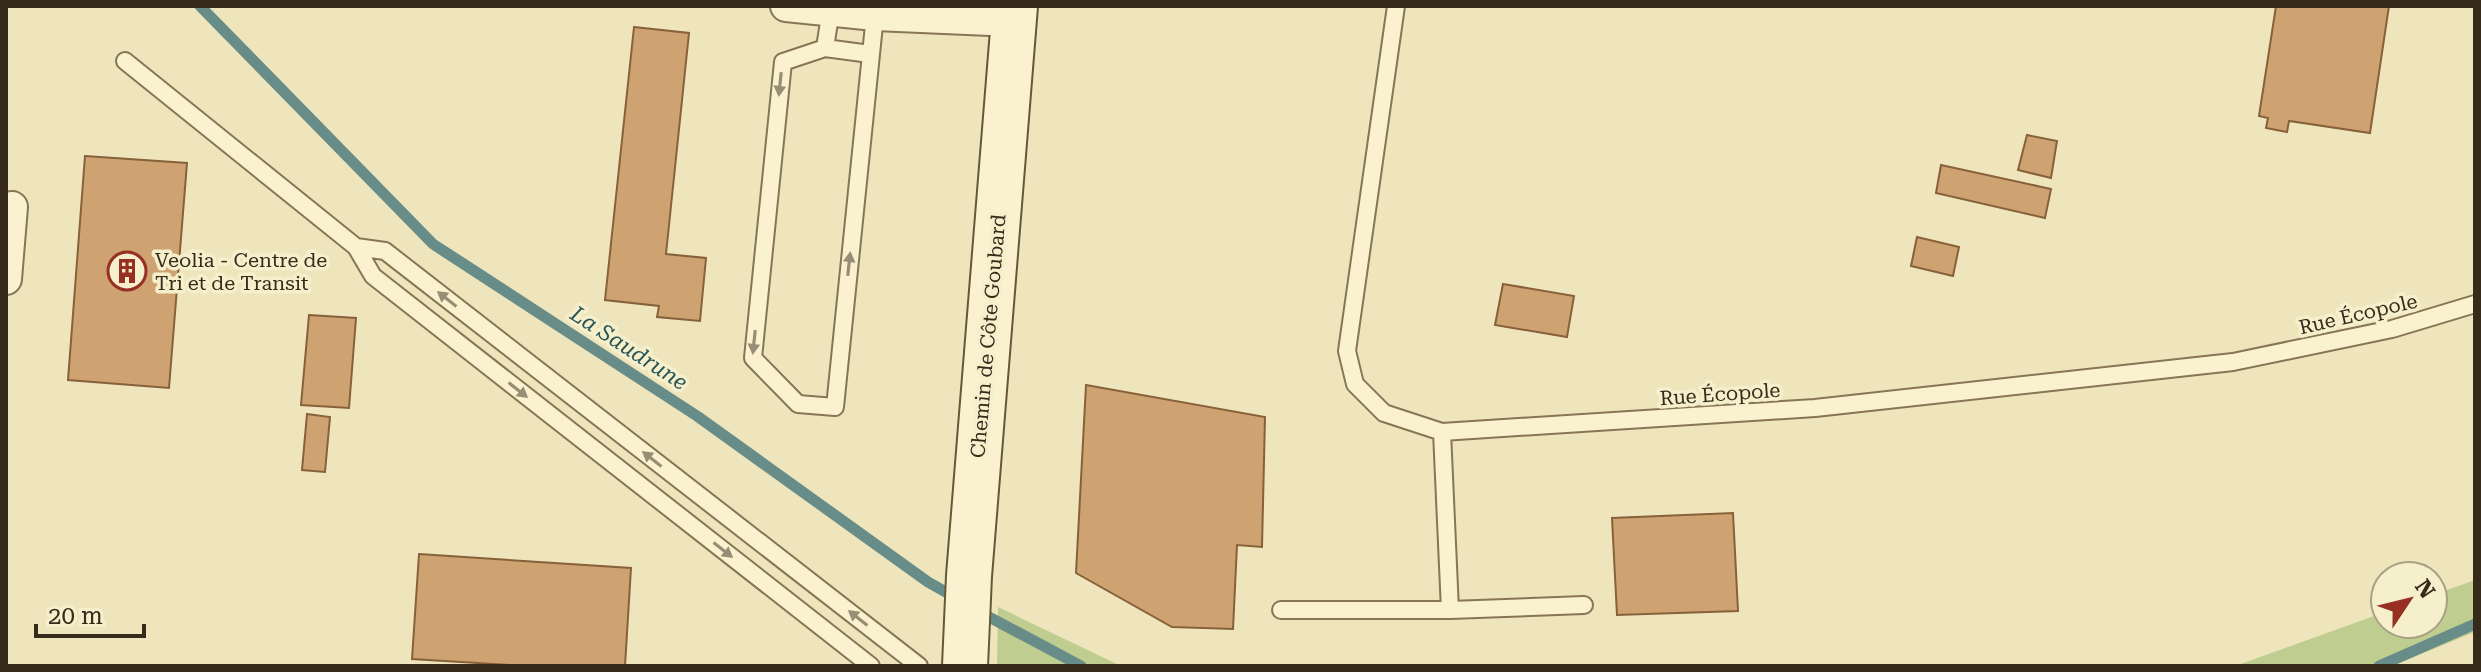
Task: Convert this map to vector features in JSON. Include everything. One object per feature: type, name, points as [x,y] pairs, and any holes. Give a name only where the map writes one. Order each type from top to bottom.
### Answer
[{"type":"main road","name":"Chemin de Côte Goubard","points":[[966,648],[969,576],[1014,13]]},
{"type":"street","points":[[786,6],[875,15],[1014,13]]},
{"type":"street","points":[[6,279],[12,207]]},
{"type":"lane","name":"Rue Écopole","points":[[1396,6],[1347,351],[1355,384],[1384,413],[1442,432],[1815,408],[2233,362],[2392,329],[2475,304]]},
{"type":"lane","points":[[825,48],[831,9]]},
{"type":"lane","points":[[870,54],[825,48],[783,62],[753,358],[798,404],[835,407],[875,15]]},
{"type":"lane","points":[[125,61],[356,247],[373,276],[871,666]]},
{"type":"lane","points":[[356,247],[385,251],[919,666]]},
{"type":"lane","points":[[1442,432],[1450,610]]},
{"type":"lane","points":[[1281,610],[1450,610],[1584,605]]},
{"type":"green space","points":[[2475,580],[2475,632],[2392,666],[2235,666],[2369,618],[2369,640],[2449,640],[2449,589]]},
{"type":"green space","points":[[998,607],[1121,666],[997,665]]},
{"type":"building","points":[[2276,6],[2389,6],[2370,133],[2289,121],[2287,132],[2266,128],[2268,118],[2259,116]]},
{"type":"building","points":[[634,27],[689,33],[666,254],[706,258],[700,321],[657,317],[659,306],[605,300]]},
{"type":"building","points":[[2027,135],[2057,141],[2051,178],[2018,170]]},
{"type":"building","name":"Veolia - Centre de Tri et de Transit","points":[[85,156],[187,163],[169,388],[68,380]]},
{"type":"building","points":[[1941,165],[2051,189],[2045,218],[1936,193]]},
{"type":"building","points":[[1917,237],[1959,247],[1953,276],[1911,266]]},
{"type":"building","points":[[1503,284],[1574,296],[1567,337],[1495,325]]},
{"type":"building","points":[[309,315],[356,318],[349,408],[301,405]]},
{"type":"building","points":[[1086,385],[1265,417],[1262,547],[1237,545],[1233,629],[1172,627],[1076,573]]},
{"type":"building","points":[[307,414],[330,417],[325,472],[302,470]]},
{"type":"building","points":[[1733,513],[1738,611],[1617,615],[1612,518]]},
{"type":"building","points":[[419,554],[631,568],[625,666],[526,666],[412,659]]},
{"type":"waterway","name":"La Saudrune","points":[[200,6],[433,244],[697,416],[928,582],[958,599]]},
{"type":"waterway","name":"La Saudrune","points":[[976,610],[1081,666]]},
{"type":"waterway","name":"La Saudrune","points":[[2379,666],[2475,624]]},
{"type":"place","name":"Veolia - Centre de Tri et de Transit","points":[[127,271]]}]
